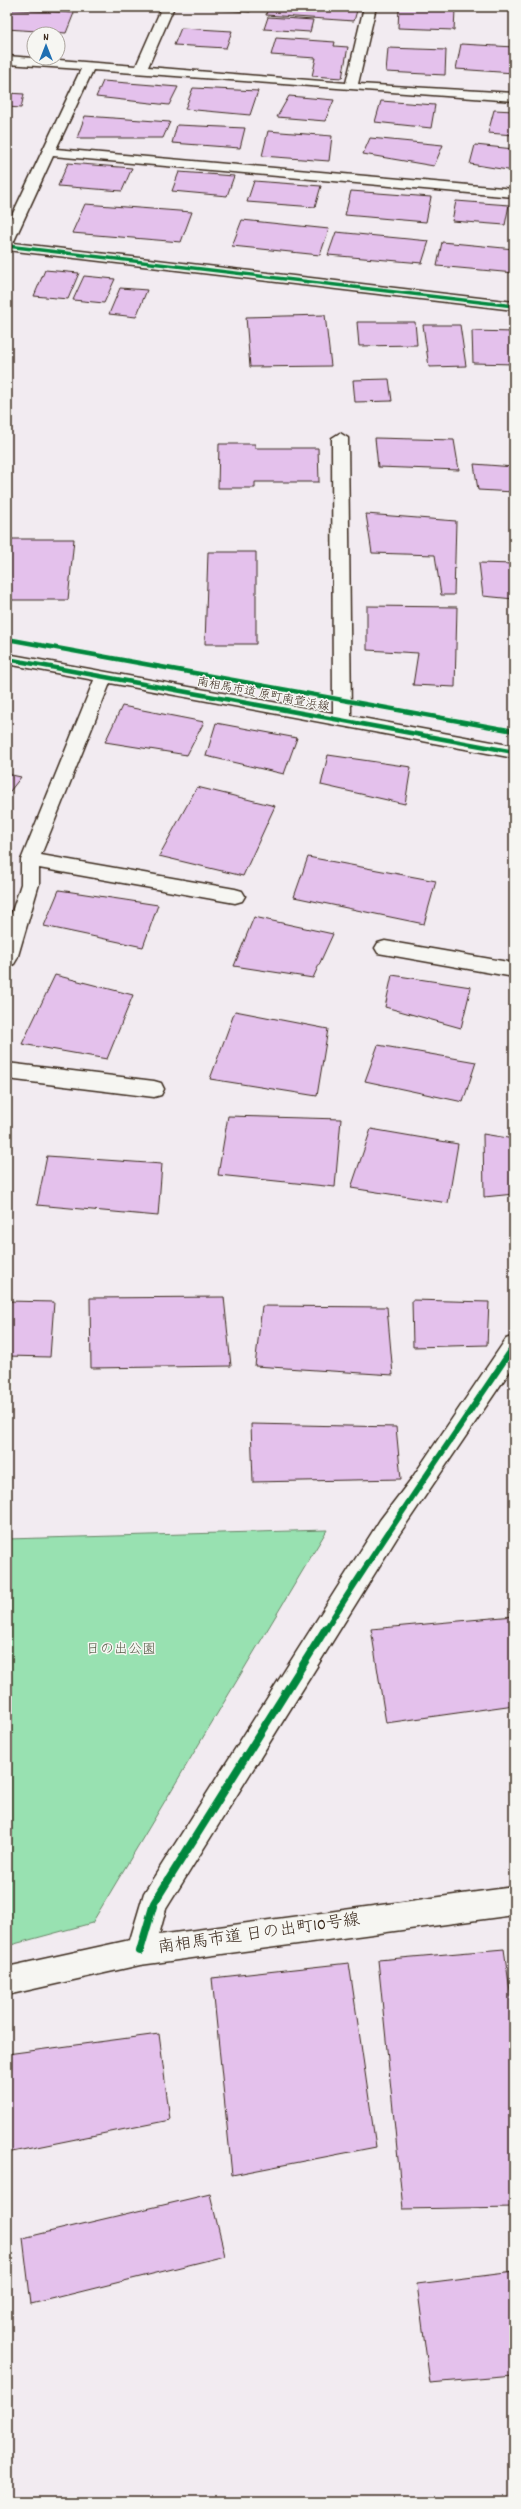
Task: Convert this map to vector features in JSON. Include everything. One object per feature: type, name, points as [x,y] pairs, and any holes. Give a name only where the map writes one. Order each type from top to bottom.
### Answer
[{"type":"street","points":[[140,71],[168,7]]},
{"type":"street","points":[[351,87],[370,7]]},
{"type":"street","points":[[7,60],[351,87],[514,97]]},
{"type":"street","points":[[7,241],[50,152],[88,67]]},
{"type":"street","points":[[50,152],[514,193]]},
{"type":"street","points":[[7,246],[514,306]]},
{"type":"street","points":[[340,438],[342,721]]},
{"type":"street","name":"南相馬市道 原町南萱浜線","points":[[7,659],[514,752]]},
{"type":"street","points":[[7,959],[30,884],[30,860],[104,676]]},
{"type":"street","points":[[30,860],[235,896]]},
{"type":"street","points":[[385,948],[514,970]]},
{"type":"street","points":[[7,1071],[154,1089]]},
{"type":"street","points":[[140,1951],[154,1903],[158,1896],[389,1528],[425,1479],[514,1346]]},
{"type":"street","name":"南相馬市道 日の出町10号線","points":[[7,1981],[140,1951],[514,1901]]},
{"type":"green space","name":"日の出公園","points":[[327,1530],[92,1923],[7,1946],[7,1539]]},
{"type":"building","points":[[195,7],[253,7],[250,12]]},
{"type":"building","points":[[268,7],[358,7],[354,21],[266,15]]},
{"type":"building","points":[[399,8],[455,10],[454,30],[398,28]]},
{"type":"building","points":[[7,9],[74,13],[66,33],[66,26],[26,26],[26,30],[7,29]]},
{"type":"building","points":[[268,17],[313,20],[310,32],[264,29]]},
{"type":"building","points":[[181,28],[232,31],[226,48],[174,45]]},
{"type":"building","points":[[276,38],[335,42],[334,46],[348,47],[342,78],[312,76],[316,58],[271,55]]},
{"type":"building","points":[[461,44],[514,47],[514,73],[456,69]]},
{"type":"building","points":[[388,48],[446,50],[445,75],[386,72]]},
{"type":"building","points":[[103,81],[178,87],[169,105],[96,97]]},
{"type":"building","points":[[193,88],[258,91],[250,115],[185,109]]},
{"type":"building","points":[[7,93],[24,94],[21,108],[7,107]]},
{"type":"building","points":[[289,96],[334,100],[325,121],[277,117]]},
{"type":"building","points":[[381,101],[435,105],[431,128],[375,122]]},
{"type":"building","points":[[494,110],[514,111],[514,135],[488,133]]},
{"type":"building","points":[[85,116],[170,122],[163,138],[77,138]]},
{"type":"building","points":[[177,125],[245,128],[240,148],[172,143]]},
{"type":"building","points":[[268,131],[332,136],[329,161],[262,156]]},
{"type":"building","points":[[370,138],[443,145],[434,166],[363,154]]},
{"type":"building","points":[[475,145],[514,149],[514,171],[470,164]]},
{"type":"building","points":[[68,163],[132,168],[122,191],[58,186]]},
{"type":"building","points":[[179,172],[234,176],[227,196],[172,191]]},
{"type":"building","points":[[254,181],[321,186],[315,207],[247,202]]},
{"type":"building","points":[[351,191],[431,197],[426,222],[345,215]]},
{"type":"building","points":[[456,201],[509,205],[505,225],[452,221]]},
{"type":"building","points":[[85,204],[192,212],[181,242],[72,233]]},
{"type":"building","points":[[242,220],[329,229],[320,255],[232,246]]},
{"type":"building","points":[[336,232],[429,241],[422,263],[328,255]]},
{"type":"building","points":[[442,242],[514,249],[514,273],[437,266]]},
{"type":"building","points":[[45,270],[79,273],[68,299],[34,296]]},
{"type":"building","points":[[84,276],[115,279],[104,303],[73,300]]},
{"type":"building","points":[[120,288],[147,290],[136,317],[109,314]]},
{"type":"building","points":[[325,315],[331,366],[250,367],[246,317]]},
{"type":"building","points":[[357,322],[415,322],[417,345],[359,346]]},
{"type":"building","points":[[423,325],[460,325],[466,366],[429,367]]},
{"type":"building","points":[[472,331],[514,332],[514,364],[473,363]]},
{"type":"building","points":[[389,379],[392,401],[355,402],[353,380]]},
{"type":"building","points":[[375,438],[454,440],[459,470],[378,467]]},
{"type":"building","points":[[219,444],[255,444],[255,448],[318,448],[319,482],[255,482],[255,488],[218,488]]},
{"type":"building","points":[[474,464],[514,467],[514,492],[478,490]]},
{"type":"building","points":[[366,514],[456,521],[454,595],[441,595],[435,555],[372,553]]},
{"type":"building","points":[[7,539],[74,539],[68,600],[7,600]]},
{"type":"building","points":[[208,552],[256,552],[256,644],[205,644]]},
{"type":"building","points":[[479,563],[514,564],[514,599],[483,596]]},
{"type":"building","points":[[367,606],[457,607],[455,687],[413,685],[418,653],[367,650]]},
{"type":"building","points":[[122,706],[204,722],[187,755],[105,742]]},
{"type":"building","points":[[216,723],[297,738],[284,774],[206,756]]},
{"type":"building","points":[[328,755],[411,767],[405,804],[321,785]]},
{"type":"building","points":[[7,774],[21,777],[7,795]]},
{"type":"building","points":[[197,787],[275,806],[243,876],[159,856]]},
{"type":"building","points":[[308,857],[436,881],[424,924],[294,897]]},
{"type":"building","points":[[59,890],[158,905],[143,947],[44,926]]},
{"type":"building","points":[[254,917],[333,934],[313,978],[234,966]]},
{"type":"building","points":[[55,975],[133,995],[107,1059],[22,1044]]},
{"type":"building","points":[[392,975],[471,987],[461,1028],[385,1007]]},
{"type":"building","points":[[235,1011],[328,1029],[317,1096],[210,1079]]},
{"type":"building","points":[[378,1045],[476,1062],[463,1102],[365,1081]]},
{"type":"building","points":[[228,1116],[341,1119],[335,1187],[218,1175]]},
{"type":"building","points":[[371,1129],[458,1144],[448,1203],[351,1188]]},
{"type":"building","points":[[483,1134],[514,1139],[514,1194],[484,1197]]},
{"type":"building","points":[[47,1156],[162,1164],[158,1216],[37,1205]]},
{"type":"building","points":[[224,1297],[231,1366],[91,1368],[90,1298]]},
{"type":"building","points":[[412,1300],[489,1302],[487,1345],[413,1347]]},
{"type":"building","points":[[7,1301],[54,1302],[50,1357],[7,1356]]},
{"type":"building","points":[[262,1306],[387,1307],[393,1375],[255,1366]]},
{"type":"building","points":[[251,1424],[396,1427],[401,1479],[253,1482]]},
{"type":"building","points":[[514,1616],[514,1705],[386,1723],[371,1629]]},
{"type":"building","points":[[504,1949],[514,2018],[514,2207],[403,2209],[378,1960]]},
{"type":"building","points":[[349,1963],[376,2147],[232,2175],[212,1978]]},
{"type":"building","points":[[159,2034],[170,2120],[7,2153],[7,2054]]},
{"type":"building","points":[[210,2194],[225,2256],[31,2304],[23,2238]]},
{"type":"building","points":[[514,2272],[514,2376],[430,2383],[417,2284]]},
{"type":"cycle path","points":[[7,246],[514,306]]},
{"type":"cycle path","points":[[7,639],[514,731]]},
{"type":"cycle path","points":[[7,659],[514,752]]},
{"type":"cycle path","points":[[140,1951],[154,1903],[389,1528],[420,1486],[514,1346]]}]
